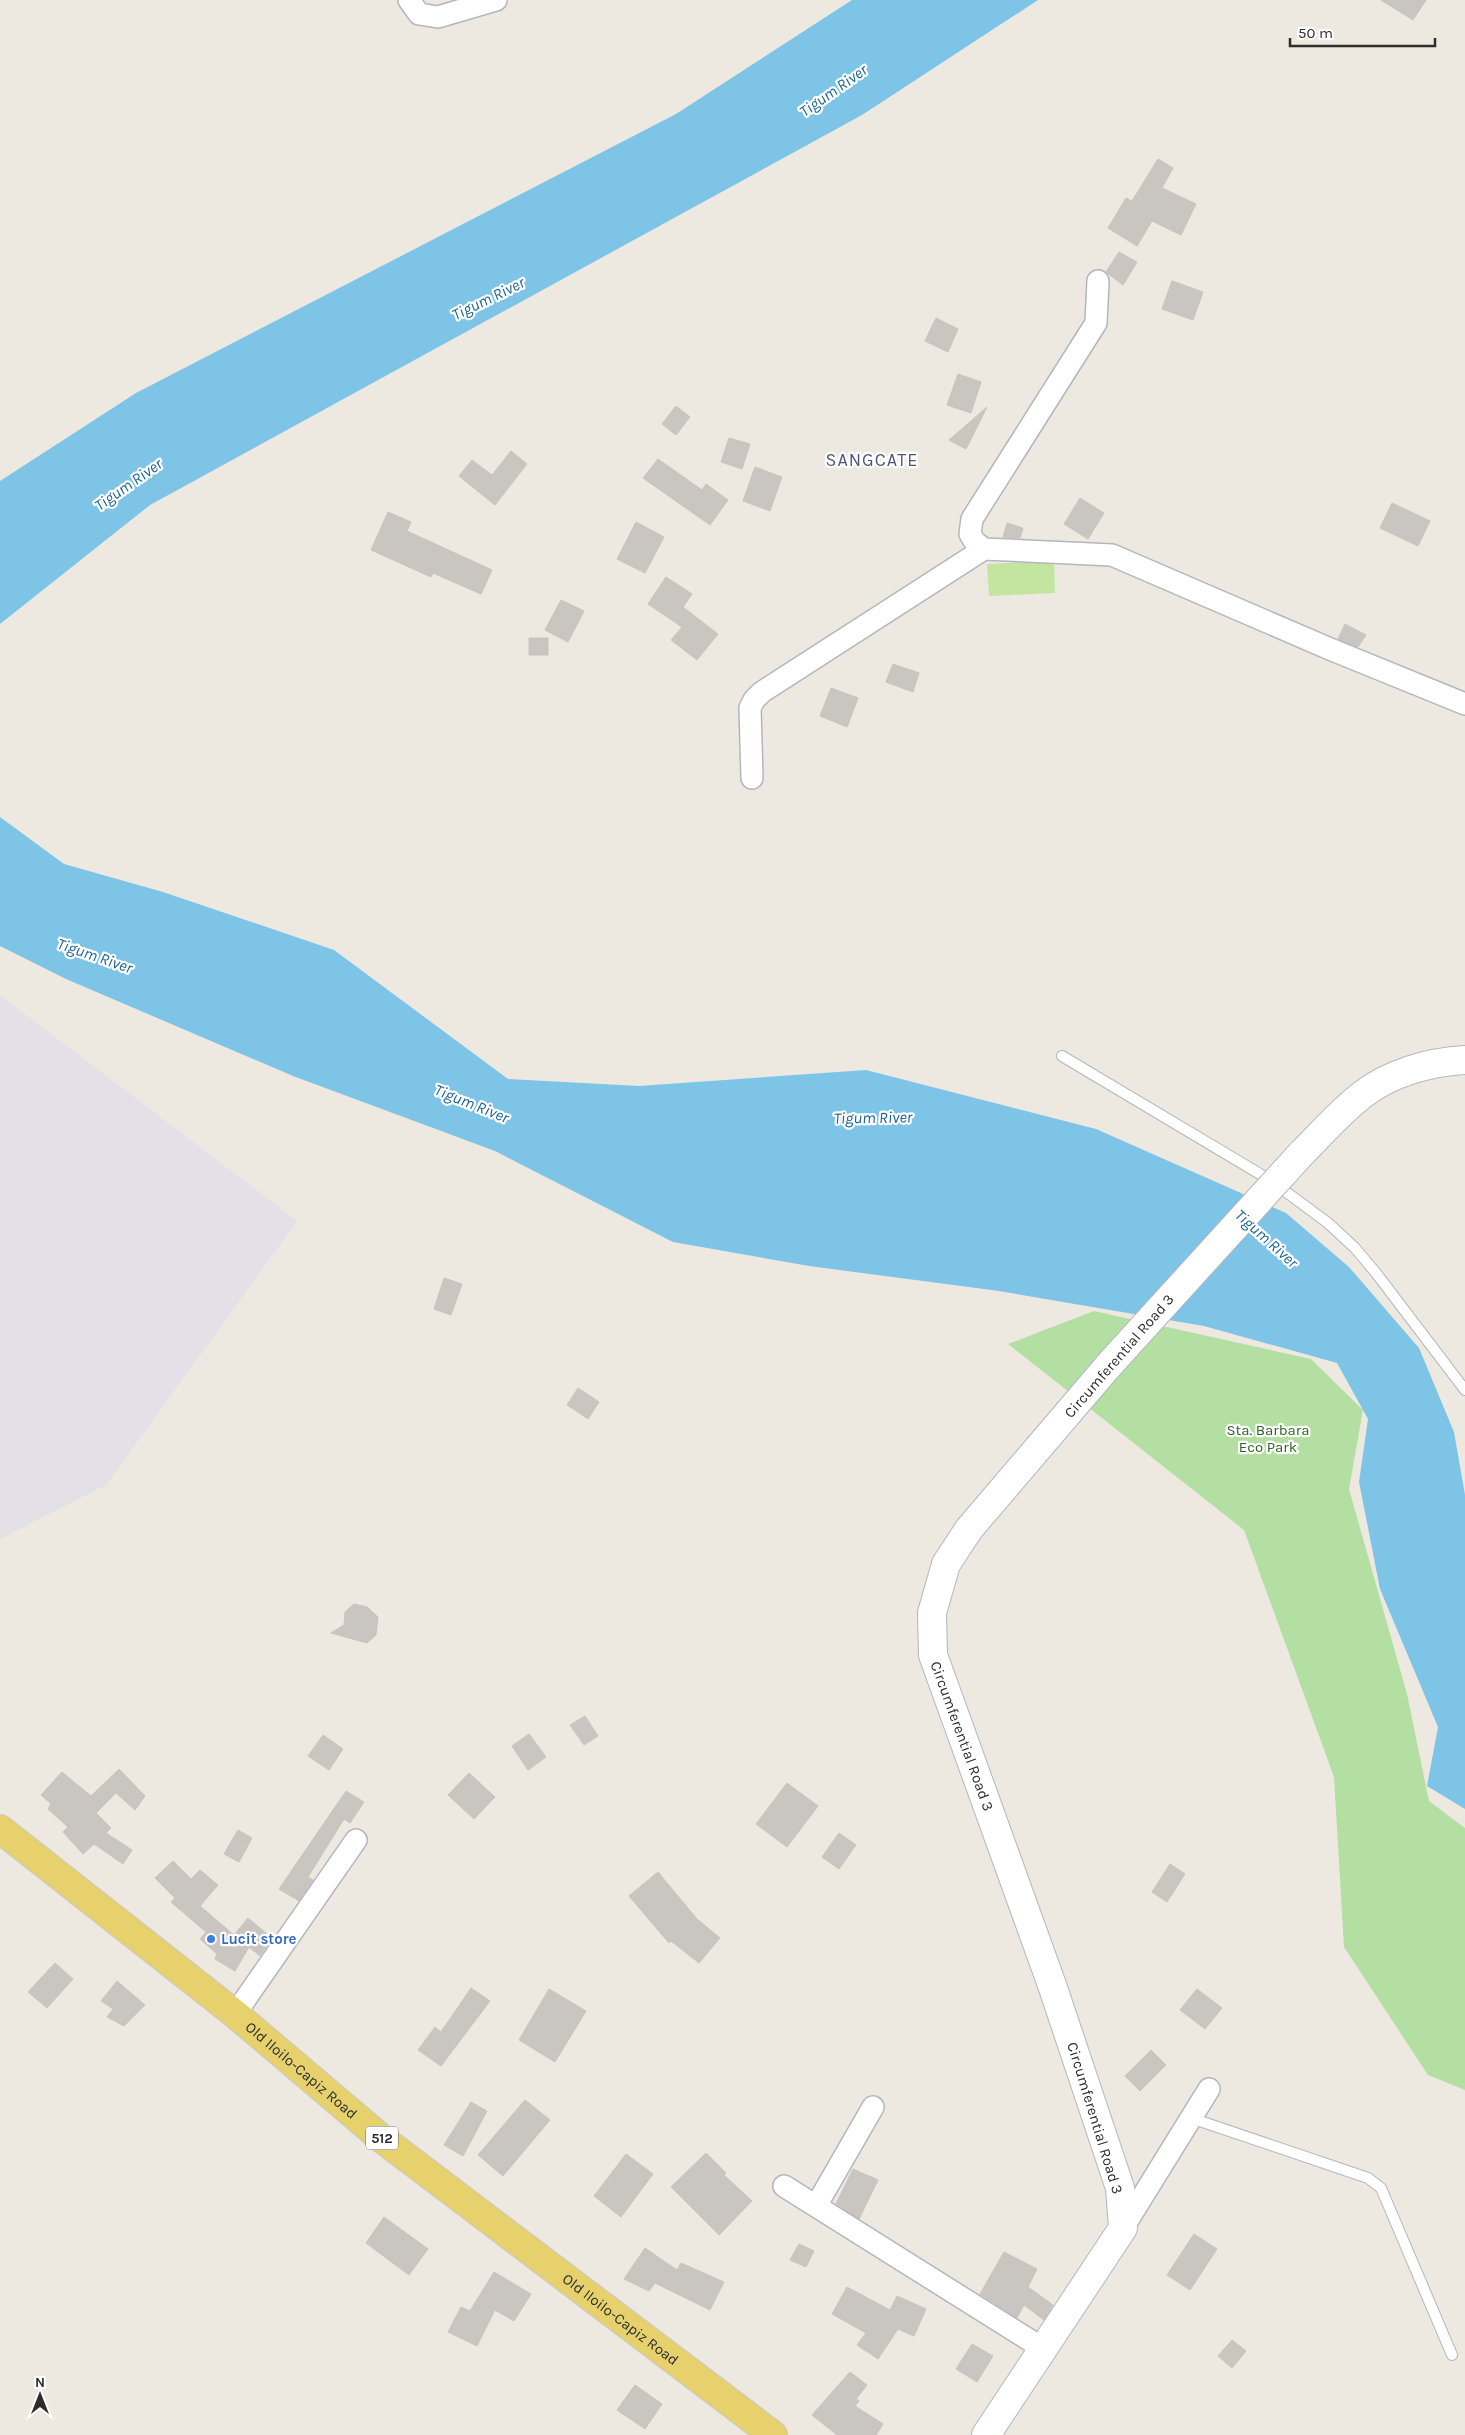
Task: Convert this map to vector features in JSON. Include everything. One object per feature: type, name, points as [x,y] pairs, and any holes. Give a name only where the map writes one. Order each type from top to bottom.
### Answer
[{"type":"main road","name":"Circumferential Road 3","points":[[1123,2228],[1120,2188],[1074,2050],[933,1655],[932,1613],[946,1564],[969,1529],[1110,1365],[1301,1154],[1362,1095],[1398,1074],[1447,1061],[1465,1060]]},
{"type":"main road","name":"Old Iloilo-Capiz Road","points":[[0,1830],[235,2014],[381,2138],[773,2435]]},
{"type":"main road","points":[[986,2435],[1123,2228]]},
{"type":"street","points":[[408,0],[419,14],[438,17],[496,0]]},
{"type":"street","points":[[1098,281],[1096,323],[972,519],[970,534],[975,542],[984,549],[1112,555],[1330,649],[1465,704]]},
{"type":"street","points":[[752,778],[750,708],[754,700],[762,692],[984,549]]},
{"type":"street","points":[[235,2014],[356,1840]]},
{"type":"street","points":[[1123,2228],[1209,2089]]},
{"type":"street","points":[[816,2206],[873,2107]]},
{"type":"street","points":[[784,2186],[1042,2348]]},
{"type":"lane","points":[[1062,1056],[1270,1180],[1328,1223],[1355,1248],[1376,1273],[1465,1390]]},
{"type":"lane","points":[[1191,2118],[1368,2178],[1381,2188],[1452,2354]]},
{"type":"shaded area","points":[[0,995],[297,1221],[106,1485],[0,1539]]},
{"type":"green space","points":[[1054,561],[1055,593],[989,596],[987,564]]},
{"type":"green space","name":"Sta. Barbara Eco Park","points":[[1094,1311],[1311,1359],[1363,1410],[1349,1489],[1407,1694],[1429,1801],[1465,1828],[1465,2090],[1428,2075],[1344,1947],[1334,1777],[1244,1530],[1008,1344]]},
{"type":"water","name":"Tigum River","points":[[852,0],[1038,0],[862,115],[150,505],[0,624],[0,481],[136,393],[676,114]]},
{"type":"water","name":"Tigum River","points":[[0,817],[64,864],[163,892],[334,950],[508,1079],[639,1086],[866,1070],[1096,1129],[1286,1213],[1349,1267],[1419,1348],[1454,1432],[1465,1495],[1465,1809],[1427,1786],[1438,1727],[1380,1589],[1359,1482],[1368,1419],[1337,1363],[1204,1326],[999,1291],[809,1266],[673,1242],[495,1151],[293,1076],[66,979],[0,946]]},
{"type":"building","points":[[1381,0],[1426,0],[1413,20]]},
{"type":"building","points":[[1158,159],[1173,168],[1162,188],[1196,204],[1181,235],[1152,221],[1137,246],[1108,228],[1126,198],[1132,201]]},
{"type":"building","points":[[1119,252],[1137,262],[1123,285],[1106,272]]},
{"type":"building","points":[[1172,281],[1203,292],[1193,320],[1162,309]]},
{"type":"building","points":[[936,318],[958,329],[948,352],[925,341]]},
{"type":"building","points":[[958,374],[981,382],[971,413],[947,405]]},
{"type":"building","points":[[676,406],[690,417],[676,435],[662,424]]},
{"type":"building","points":[[987,407],[966,449],[949,440]]},
{"type":"building","points":[[729,438],[750,444],[742,469],[721,462]]},
{"type":"building","points":[[511,451],[527,464],[495,505],[459,476],[472,460],[492,475]]},
{"type":"building","points":[[658,459],[702,490],[706,484],[728,500],[710,525],[643,478]]},
{"type":"building","points":[[755,467],[782,477],[770,511],[743,501]]},
{"type":"building","points":[[1080,498],[1104,513],[1088,539],[1064,524]]},
{"type":"building","points":[[1392,503],[1430,521],[1418,546],[1380,528]]},
{"type":"building","points":[[388,512],[411,522],[407,531],[492,570],[481,594],[433,573],[431,577],[371,550]]},
{"type":"building","points":[[636,522],[664,537],[645,573],[617,559]]},
{"type":"building","points":[[1007,523],[1023,528],[1020,538],[1003,537]]},
{"type":"building","points":[[666,577],[692,594],[683,607],[718,634],[697,660],[671,640],[682,627],[648,604]]},
{"type":"building","points":[[561,600],[584,611],[568,642],[545,630]]},
{"type":"building","points":[[1345,624],[1366,635],[1358,647],[1338,639]]},
{"type":"building","points":[[529,638],[548,638],[548,655],[529,655]]},
{"type":"building","points":[[893,664],[919,673],[913,692],[886,682]]},
{"type":"building","points":[[831,688],[858,698],[847,727],[820,716]]},
{"type":"building","points":[[444,1278],[462,1284],[451,1315],[434,1309]]},
{"type":"building","points":[[578,1388],[599,1402],[588,1419],[567,1405]]},
{"type":"building","points":[[354,1604],[367,1607],[378,1617],[376,1635],[367,1643],[331,1633],[344,1625],[345,1612]]},
{"type":"building","points":[[585,1716],[598,1736],[584,1745],[570,1725]]},
{"type":"building","points":[[529,1734],[546,1757],[528,1770],[512,1746]]},
{"type":"building","points":[[323,1735],[343,1749],[329,1770],[308,1756]]},
{"type":"building","points":[[119,1769],[145,1796],[135,1810],[116,1793],[96,1813],[111,1828],[106,1833],[132,1850],[123,1864],[94,1844],[83,1854],[63,1832],[68,1827],[48,1809],[51,1804],[41,1795],[62,1772],[91,1796]]},
{"type":"building","points":[[469,1773],[495,1797],[474,1819],[448,1795]]},
{"type":"building","points":[[787,1783],[818,1806],[787,1847],[756,1824]]},
{"type":"building","points":[[346,1791],[364,1802],[350,1823],[344,1819],[308,1877],[313,1880],[299,1901],[279,1889]]},
{"type":"building","points":[[238,1830],[252,1838],[239,1862],[224,1854]]},
{"type":"building","points":[[839,1833],[856,1845],[839,1869],[822,1857]]},
{"type":"building","points":[[173,1861],[191,1879],[200,1870],[218,1885],[200,1906],[234,1935],[248,1918],[272,1938],[260,1956],[249,1947],[235,1971],[215,1959],[217,1954],[200,1939],[206,1932],[171,1902],[175,1898],[155,1878]]},
{"type":"building","points":[[1170,1864],[1185,1874],[1167,1902],[1152,1892]]},
{"type":"building","points":[[658,1872],[697,1919],[720,1938],[699,1963],[671,1941],[669,1943],[629,1896]]},
{"type":"building","points":[[55,1963],[73,1979],[47,2008],[28,1992]]},
{"type":"building","points":[[117,1981],[145,2005],[124,2026],[107,2017],[113,2009],[101,2001]]},
{"type":"building","points":[[471,1988],[490,2001],[441,2066],[418,2050],[435,2027],[441,2032]]},
{"type":"building","points":[[549,1989],[586,2011],[555,2062],[519,2040]]},
{"type":"building","points":[[1197,1989],[1222,2008],[1205,2029],[1180,2010]]},
{"type":"building","points":[[1151,2050],[1166,2065],[1140,2091],[1125,2076]]},
{"type":"building","points":[[525,2100],[550,2120],[503,2176],[478,2155]]},
{"type":"building","points":[[471,2102],[487,2111],[463,2156],[444,2145]]},
{"type":"building","points":[[706,2153],[726,2173],[724,2175],[752,2201],[719,2235],[671,2187]]},
{"type":"building","points":[[626,2154],[653,2174],[621,2217],[594,2196]]},
{"type":"building","points":[[853,2169],[878,2180],[859,2219],[836,2204]]},
{"type":"building","points":[[384,2217],[428,2249],[409,2275],[366,2243]]},
{"type":"building","points":[[1194,2234],[1217,2249],[1190,2290],[1167,2275]]},
{"type":"building","points":[[799,2244],[814,2251],[806,2267],[790,2260]]},
{"type":"building","points":[[645,2248],[677,2270],[681,2263],[724,2282],[710,2310],[655,2283],[649,2291],[624,2279]]},
{"type":"building","points":[[1004,2252],[1037,2269],[1028,2287],[1053,2305],[1044,2320],[1024,2305],[1017,2318],[980,2294]]},
{"type":"building","points":[[494,2272],[531,2294],[514,2321],[495,2310],[477,2346],[448,2332],[461,2307],[470,2311]]},
{"type":"building","points":[[847,2287],[890,2310],[897,2296],[926,2309],[914,2336],[898,2329],[878,2359],[857,2345],[866,2333],[832,2314]]},
{"type":"building","points":[[1232,2340],[1246,2351],[1232,2368],[1218,2356]]},
{"type":"building","points":[[972,2344],[993,2356],[977,2382],[956,2369]]},
{"type":"building","points":[[850,2372],[867,2385],[856,2399],[859,2401],[855,2406],[883,2424],[876,2435],[837,2435],[812,2415]]},
{"type":"building","points":[[635,2385],[662,2404],[645,2429],[617,2410]]},
{"type":"place","name":"Lucit store","points":[[211,1939]]},
{"type":"district","name":"SANGCATE","points":[[872,460]]}]
